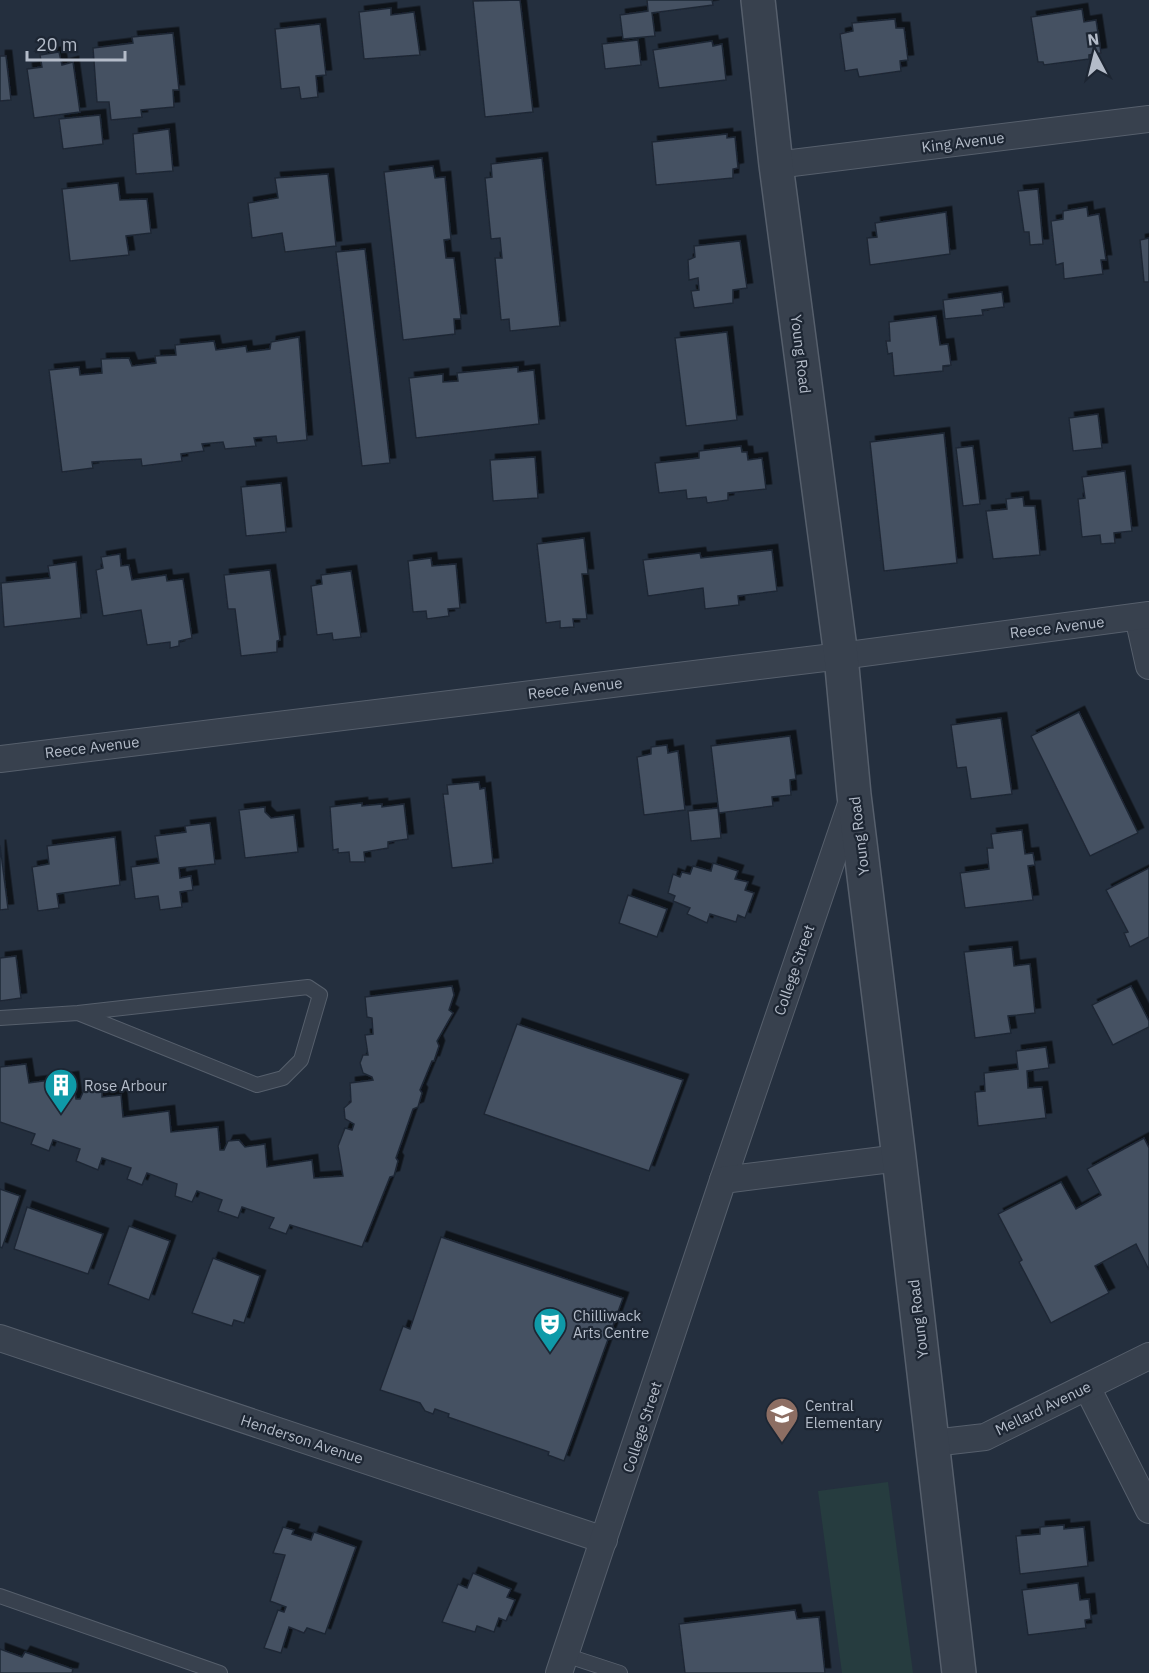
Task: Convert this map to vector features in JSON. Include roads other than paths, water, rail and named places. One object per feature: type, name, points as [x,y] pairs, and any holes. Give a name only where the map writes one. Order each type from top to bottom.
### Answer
[{"type":"street","name":"Young Road","points":[[758,0],[777,165],[841,656],[854,795],[959,1673]]},
{"type":"street","name":"King Avenue","points":[[777,165],[1149,119]]},
{"type":"street","name":"Reece Avenue","points":[[0,759],[841,656],[1143,616]]},
{"type":"street","points":[[1143,616],[1149,666]]},
{"type":"street","name":"College Street","points":[[562,1664],[854,795]]},
{"type":"street","points":[[723,1180],[899,1158]]},
{"type":"street","name":"Henderson Avenue","points":[[0,1338],[604,1540]]},
{"type":"street","name":"Mellard Avenue","points":[[933,1443],[985,1437],[1149,1356]]},
{"type":"street","points":[[1087,1387],[1149,1510]]},
{"type":"lane","points":[[0,1018],[78,1013],[308,987],[320,995],[301,1060],[283,1078],[257,1085],[78,1013]]},
{"type":"lane","points":[[0,1596],[220,1673]]},
{"type":"lane","points":[[562,1664],[620,1673]]},
{"type":"place","name":"Rose Arbour","points":[[61,1114]]},
{"type":"place","name":"Chilliwack Arts Centre","points":[[550,1353]]},
{"type":"place","name":"Central Elementary","points":[[782,1443]]}]
